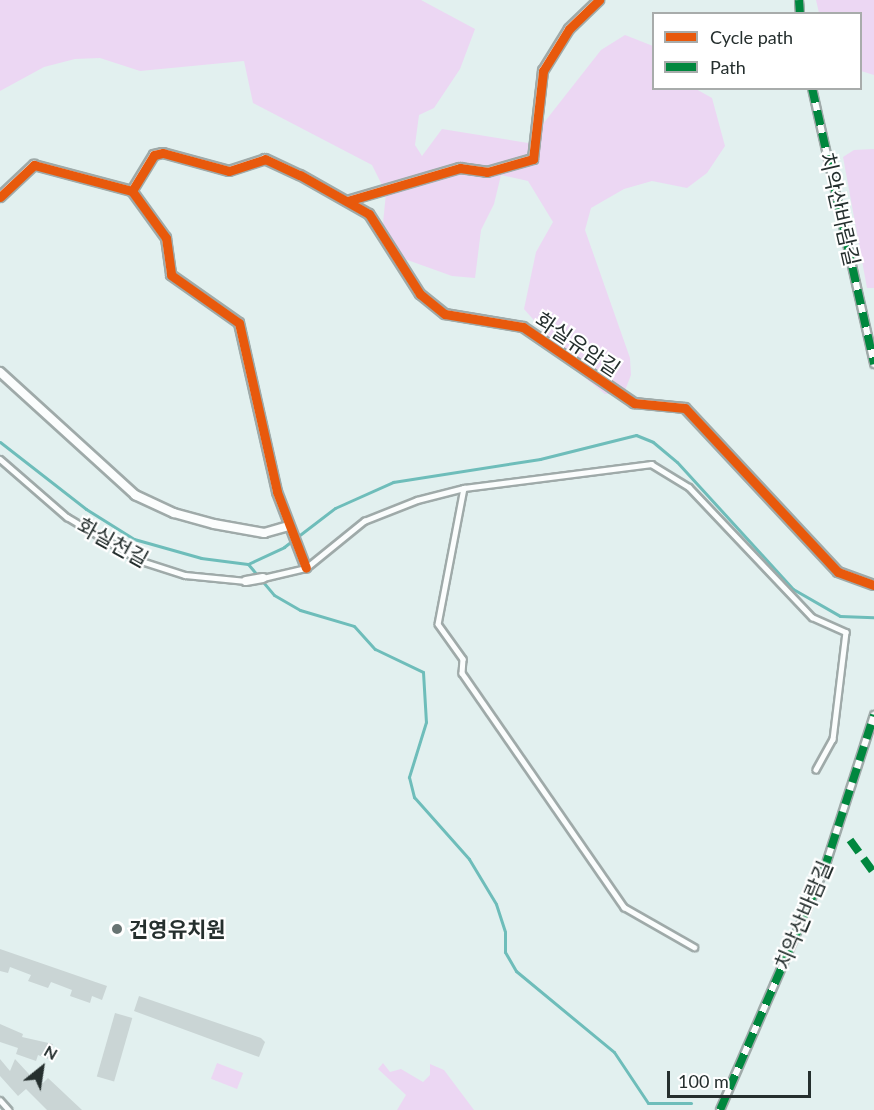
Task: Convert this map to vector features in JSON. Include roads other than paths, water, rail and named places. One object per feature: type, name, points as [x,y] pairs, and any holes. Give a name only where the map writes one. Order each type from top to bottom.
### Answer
[{"type":"street","points":[[346,201],[460,168],[487,172],[533,159],[543,71],[569,29],[599,0]]},
{"type":"street","name":"치악산바람길","points":[[812,90],[874,364]]},
{"type":"street","name":"화실유암길","points":[[132,190],[154,154],[164,153],[229,171],[265,159],[346,201],[369,214],[426,301],[445,314],[523,327],[634,403],[685,408],[838,572],[874,585]]},
{"type":"street","points":[[0,198],[34,165],[132,190],[166,238],[171,275],[239,322],[277,492],[304,564]]},
{"type":"street","points":[[0,372],[135,495],[174,513],[214,524],[264,533],[289,526]]},
{"type":"street","points":[[246,581],[263,578]]},
{"type":"street","name":"치악산바람길","points":[[720,1110],[824,870],[874,716]]},
{"type":"lane","name":"화실천길","points":[[0,459],[67,517],[141,561],[185,575],[246,581]]},
{"type":"lane","points":[[263,578],[304,564],[364,521],[417,500],[464,488],[651,464],[688,487],[812,617],[846,632],[833,739],[816,770]]},
{"type":"lane","points":[[464,488],[438,624],[463,659],[462,673],[624,907],[694,947]]},
{"type":"lane","points":[[0,1100],[9,1110]]},
{"type":"waterway","points":[[0,442],[86,509],[134,539],[201,558],[248,564],[284,547],[335,508],[393,482],[540,459],[636,435],[653,442],[677,462],[793,589],[840,616],[874,617]]},
{"type":"waterway","points":[[248,564],[274,595],[300,610],[354,626],[375,649],[423,672],[426,722],[409,777],[414,797],[469,859],[496,904],[505,932],[505,952],[516,971],[614,1052],[648,1103],[691,1103]]},
{"type":"place","name":"건영유치원","points":[[117,929]]}]
